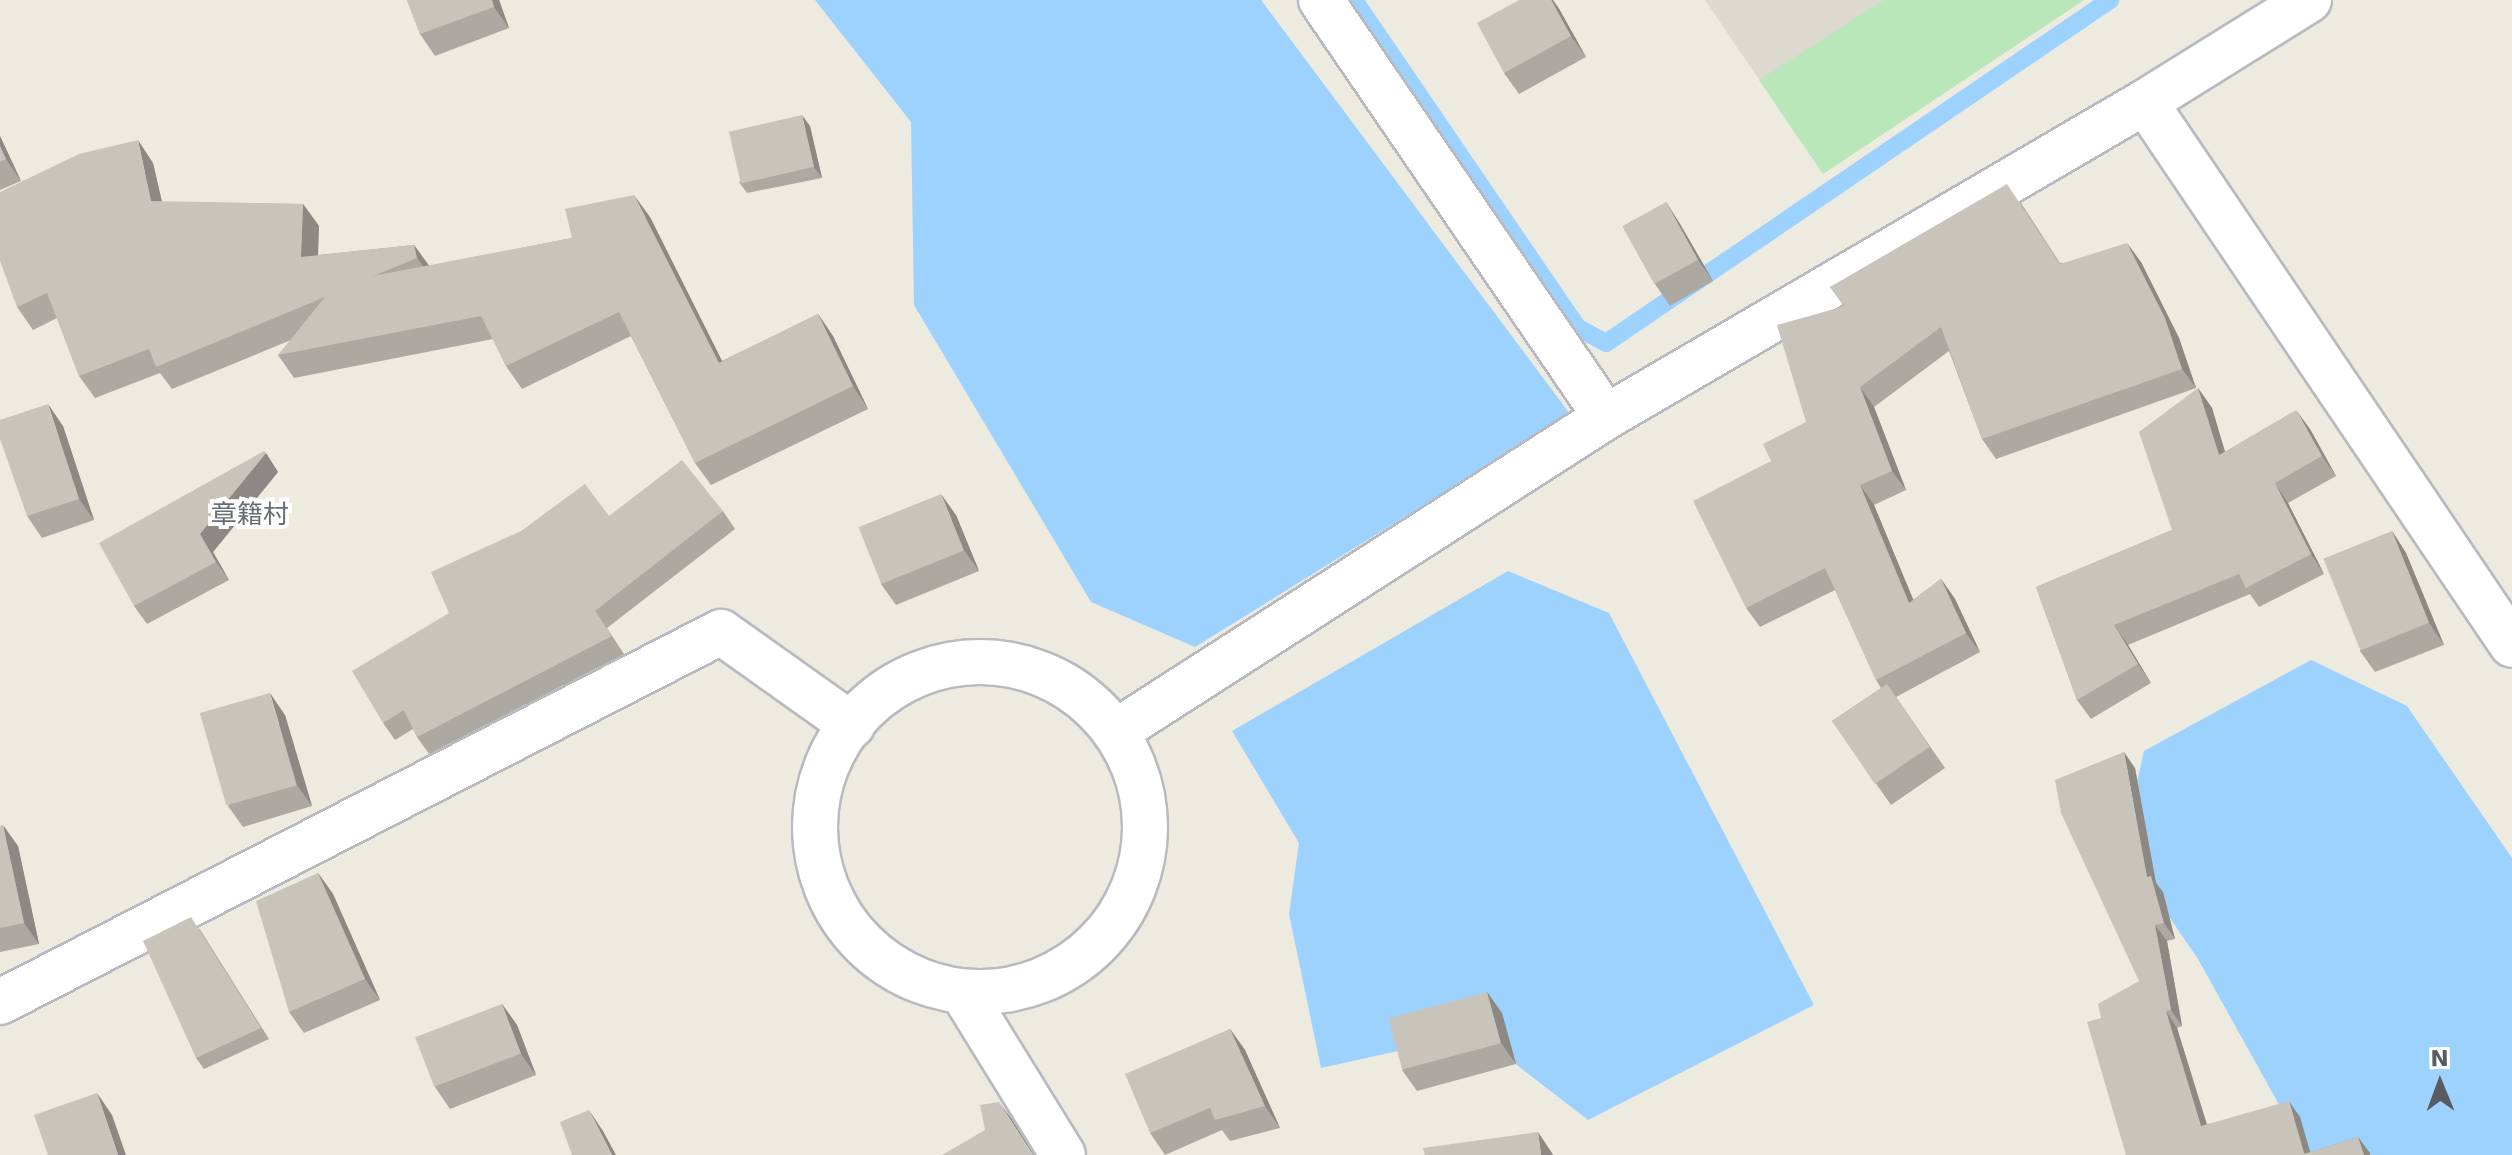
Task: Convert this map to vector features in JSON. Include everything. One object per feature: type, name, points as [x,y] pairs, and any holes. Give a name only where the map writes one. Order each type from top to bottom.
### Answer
[{"type":"street","points":[[1321,0],[1606,417]]},
{"type":"street","points":[[1117,731],[1606,417],[2145,102],[2309,0]]},
{"type":"street","points":[[2145,102],[2512,645]]},
{"type":"street","points":[[0,1002],[721,632],[852,725]]},
{"type":"street","points":[[970,661],[1025,667],[1077,691],[1117,731],[1141,782],[1147,837],[1135,889],[1115,924],[1066,970],[1017,989],[963,993],[911,979],[866,949],[834,907],[815,856],[815,803],[833,750],[867,705],[914,674],[970,661]]},
{"type":"street","points":[[963,993],[1063,1155]]},
{"type":"shaded area","points":[[1705,0],[2084,0],[1823,174]]},
{"type":"green space","points":[[1884,0],[2084,0],[1823,174],[1759,80]]},
{"type":"water","points":[[815,0],[1261,0],[1570,414],[1195,647],[1091,602],[914,305],[911,122]]},
{"type":"water","points":[[1508,571],[1609,613],[1814,1005],[1588,1120],[1499,1051],[1407,1049],[1321,1068],[1289,914],[1299,843],[1232,731]]},
{"type":"water","points":[[2311,660],[2407,706],[2512,858],[2512,1155],[2307,1155],[2198,959],[2122,848],[2144,751]]},
{"type":"building","points":[[407,0],[492,0],[494,7],[420,34]]},
{"type":"building","points":[[1519,0],[1551,0],[1571,36],[1504,73],[1477,23]]},
{"type":"building","points":[[802,115],[814,167],[741,184],[729,132]]},
{"type":"building","points":[[138,140],[151,201],[303,204],[301,257],[414,245],[417,258],[373,276],[572,238],[565,209],[634,195],[719,363],[818,314],[853,386],[695,463],[619,312],[506,366],[481,316],[278,355],[325,297],[156,367],[149,349],[79,376],[47,293],[17,307],[0,261],[0,192],[79,154]]},
{"type":"building","points":[[0,146],[6,159],[0,162]]},
{"type":"building","points":[[2007,184],[2060,264],[2127,243],[2165,318],[2182,369],[1982,439],[1941,327],[1860,387],[1892,471],[1860,485],[1909,603],[1941,579],[1966,633],[1876,680],[1825,568],[1746,608],[1693,501],[1771,461],[1763,444],[1806,422],[1777,325],[1845,306],[1830,287]]},
{"type":"building","points":[[1666,202],[1698,260],[1654,284],[1622,226]]},
{"type":"building","points":[[2198,388],[2219,455],[2296,410],[2322,456],[2275,483],[2311,554],[2246,588],[2239,574],[2114,625],[2138,664],[2077,700],[2036,587],[2172,530],[2139,432]]},
{"type":"building","points":[[48,404],[79,499],[27,516],[0,439],[0,420]]},
{"type":"building","points":[[264,451],[266,453],[200,534],[216,562],[134,606],[99,543]]},
{"type":"building","points":[[682,460],[723,511],[595,611],[612,636],[417,737],[404,710],[383,723],[352,671],[449,613],[431,572],[521,531],[585,484],[609,516]]},
{"type":"building","points":[[941,494],[964,551],[881,584],[858,527]]},
{"type":"building","points":[[2392,531],[2429,623],[2360,651],[2323,559]]},
{"type":"building","points":[[1887,684],[1929,747],[1875,784],[1832,721]]},
{"type":"building","points":[[270,693],[296,785],[226,805],[200,713]]},
{"type":"building","points":[[2124,752],[2147,877],[2151,876],[2164,923],[2155,925],[2171,1010],[2166,1011],[2201,1126],[2289,1101],[2304,1154],[2358,1137],[2364,1155],[2126,1155],[2087,1022],[2101,1018],[2098,1004],[2139,981],[2061,813],[2055,780]]},
{"type":"building","points":[[3,825],[24,923],[0,928],[0,826]]},
{"type":"building","points":[[318,873],[365,979],[289,1012],[256,901]]},
{"type":"building","points":[[191,917],[261,1028],[196,1058],[143,941]]},
{"type":"building","points":[[1487,992],[1501,1043],[1402,1070],[1388,1018]]},
{"type":"building","points":[[502,1004],[521,1053],[434,1087],[415,1037]]},
{"type":"building","points":[[1230,1029],[1265,1106],[1215,1120],[1210,1108],[1150,1133],[1125,1074]]},
{"type":"building","points":[[97,1093],[118,1155],[48,1155],[34,1115]]},
{"type":"building","points":[[999,1102],[1034,1155],[942,1155],[985,1130],[980,1105]]},
{"type":"building","points":[[589,1110],[612,1155],[572,1155],[560,1122]]},
{"type":"building","points":[[1538,1132],[1541,1155],[1425,1155],[1423,1148]]},
{"type":"waterway","points":[[1354,0],[1577,327],[1606,343],[2110,0]]},
{"type":"district","name":"章籍村","points":[[250,515]]}]
